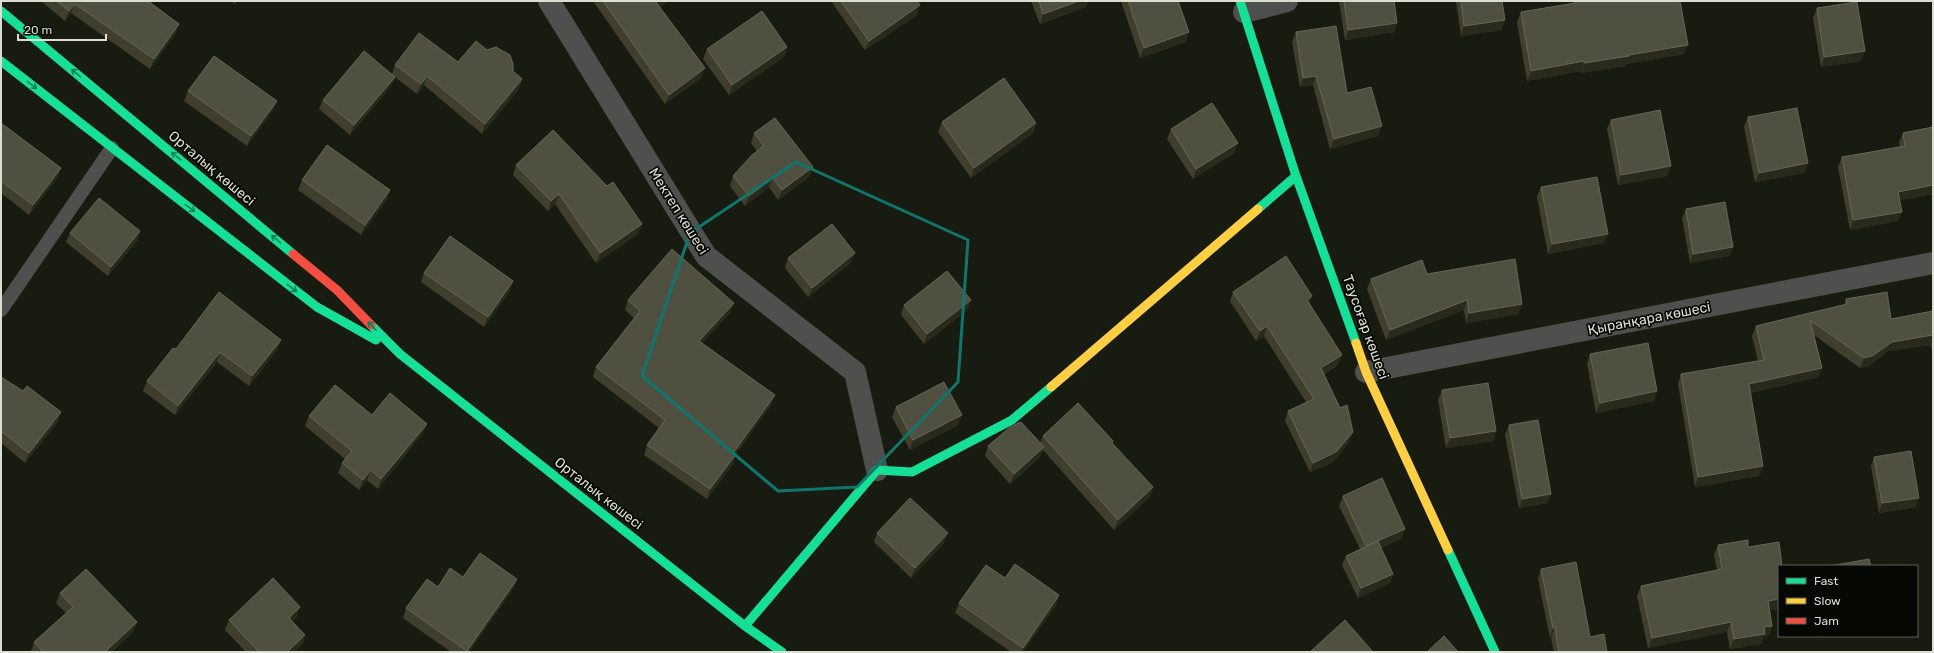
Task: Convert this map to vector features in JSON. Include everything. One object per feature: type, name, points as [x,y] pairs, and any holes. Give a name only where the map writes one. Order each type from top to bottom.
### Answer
[{"type":"main road","name":"Тауcоғар көшесі","points":[[1242,6],[1296,176],[1366,372],[1495,652]]},
{"type":"main road","name":"Орталық көшесі","points":[[1,11],[337,290],[400,354],[745,626],[782,652]]},
{"type":"main road","name":"Орталық көшесі","points":[[1,61],[317,307],[400,354]]},
{"type":"main road","points":[[745,626],[878,470],[912,472],[1012,420],[1296,176]]},
{"type":"street","name":"Мектеп көшесі","points":[[549,1],[706,256],[855,372],[878,470]]},
{"type":"street","points":[[1242,6],[1287,1]]},
{"type":"street","name":"Қыранқара көшесі","points":[[1366,372],[1933,263]]},
{"type":"lane","points":[[1,310],[112,148]]},
{"type":"highlighted area","points":[[796,162],[968,240],[958,382],[857,487],[778,491],[642,376],[690,233]]},
{"type":"building","points":[[57,1],[148,1],[179,24],[154,59],[75,4],[69,11]]},
{"type":"building","points":[[603,1],[657,1],[656,2],[705,68],[669,95]]},
{"type":"building","points":[[841,1],[917,1],[920,5],[869,41]]},
{"type":"building","points":[[1039,1],[1079,1],[1043,14]]},
{"type":"building","points":[[1128,1],[1178,1],[1189,32],[1144,48]]},
{"type":"building","points":[[1344,1],[1394,1],[1397,23],[1348,30]]},
{"type":"building","points":[[1461,1],[1502,1],[1505,20],[1464,26]]},
{"type":"building","points":[[1575,1],[1680,1],[1688,45],[1629,56],[1584,63],[1584,61],[1531,71],[1521,12],[1575,3]]},
{"type":"building","points":[[1857,2],[1865,51],[1824,57],[1817,8]]},
{"type":"building","points":[[762,11],[787,47],[732,85],[707,49]]},
{"type":"building","points":[[1336,26],[1347,93],[1371,87],[1382,126],[1334,139],[1316,76],[1303,78],[1296,32]]},
{"type":"building","points":[[419,33],[458,62],[476,41],[487,50],[496,47],[510,55],[513,64],[513,71],[522,79],[485,124],[427,76],[421,84],[395,65]]},
{"type":"building","points":[[364,51],[395,77],[354,125],[323,100]]},
{"type":"building","points":[[214,56],[277,101],[251,136],[188,91]]},
{"type":"building","points":[[1004,78],[1036,123],[974,168],[942,122]]},
{"type":"building","points":[[1212,103],[1238,143],[1196,169],[1171,129]]},
{"type":"building","points":[[1797,108],[1808,163],[1759,173],[1748,117]]},
{"type":"building","points":[[1660,110],[1671,166],[1621,175],[1611,120]]},
{"type":"building","points":[[775,118],[813,167],[782,190],[773,178],[749,196],[733,176],[752,155],[764,146],[754,133]]},
{"type":"building","points":[[1,123],[61,168],[33,205],[1,181]]},
{"type":"building","points":[[1933,127],[1933,185],[1898,192],[1902,212],[1853,220],[1842,157],[1905,146],[1903,133]]},
{"type":"building","points":[[553,130],[607,186],[613,182],[642,224],[600,253],[559,194],[551,201],[516,165]]},
{"type":"building","points":[[327,145],[390,190],[365,225],[302,180]]},
{"type":"building","points":[[1597,177],[1608,234],[1552,244],[1541,187]]},
{"type":"building","points":[[99,198],[140,231],[111,267],[70,233]]},
{"type":"building","points":[[1725,202],[1733,247],[1693,254],[1686,209]]},
{"type":"building","points":[[832,224],[855,253],[812,288],[788,258]]},
{"type":"building","points":[[450,236],[513,281],[488,317],[424,273]]},
{"type":"building","points":[[672,249],[734,303],[699,341],[775,395],[734,452],[736,454],[710,489],[647,445],[665,420],[596,367],[640,311],[628,300]]},
{"type":"building","points":[[1286,256],[1312,296],[1307,300],[1342,355],[1321,368],[1340,408],[1347,405],[1353,432],[1336,452],[1313,463],[1288,411],[1314,399],[1267,326],[1260,331],[1233,292]]},
{"type":"building","points":[[1515,259],[1522,304],[1469,313],[1467,300],[1390,330],[1371,279],[1422,260],[1427,274]]},
{"type":"building","points":[[947,271],[971,300],[927,334],[904,305]]},
{"type":"building","points":[[219,292],[281,340],[252,376],[220,352],[178,406],[147,381],[173,348],[176,349]]},
{"type":"building","points":[[1887,292],[1891,319],[1933,311],[1933,335],[1892,342],[1872,356],[1864,358],[1810,320],[1822,368],[1749,384],[1763,466],[1698,477],[1681,374],[1764,360],[1756,326],[1847,304],[1846,299]]},
{"type":"building","points":[[1648,343],[1657,391],[1600,403],[1590,354]]},
{"type":"building","points":[[1,377],[23,391],[27,386],[61,412],[29,453],[1,431]]},
{"type":"building","points":[[944,382],[962,415],[913,440],[896,407]]},
{"type":"building","points":[[1488,383],[1496,431],[1450,438],[1442,390]]},
{"type":"building","points":[[335,385],[372,415],[390,393],[427,424],[381,479],[371,470],[363,480],[342,463],[352,451],[309,416]]},
{"type":"building","points":[[1078,403],[1113,441],[1112,443],[1153,487],[1118,520],[1043,436]]},
{"type":"building","points":[[1538,420],[1551,494],[1522,499],[1509,425]]},
{"type":"building","points":[[1021,422],[1044,447],[1014,474],[988,446],[1010,427]]},
{"type":"building","points":[[1911,451],[1919,498],[1882,503],[1874,457]]},
{"type":"building","points":[[1382,478],[1405,529],[1366,546],[1343,496]]},
{"type":"building","points":[[910,498],[948,533],[915,568],[877,533]]},
{"type":"building","points":[[1748,540],[1748,547],[1779,542],[1782,565],[1778,565],[1778,599],[1768,601],[1772,626],[1764,627],[1765,634],[1734,639],[1731,622],[1652,638],[1641,586],[1722,569],[1718,545]]},
{"type":"building","points":[[1378,541],[1393,574],[1361,588],[1346,556]]},
{"type":"building","points":[[480,553],[517,579],[467,651],[406,608],[427,579],[438,587],[450,568],[463,577]]},
{"type":"building","points":[[1869,559],[1871,565],[1836,565]]},
{"type":"building","points":[[1576,562],[1590,637],[1604,634],[1607,652],[1559,652],[1541,569]]},
{"type":"building","points":[[1015,564],[1059,595],[1023,648],[959,603],[986,565],[1005,578]]},
{"type":"building","points":[[86,569],[137,622],[105,652],[43,652],[34,642],[73,607],[60,593]]},
{"type":"building","points":[[273,578],[300,607],[289,618],[305,635],[287,652],[259,652],[229,620]]},
{"type":"building","points":[[1345,620],[1373,652],[1310,652]]},
{"type":"building","points":[[1444,636],[1458,652],[1427,652]]},
{"type":"traffic: fast","points":[[1240,1],[1296,176],[1356,343]]},
{"type":"traffic: fast","points":[[1,11],[293,254]]},
{"type":"traffic: fast","points":[[1,61],[317,307],[376,340]]},
{"type":"traffic: fast","points":[[1258,209],[1296,176]]},
{"type":"traffic: fast","points":[[371,325],[400,354],[745,626],[782,652]]},
{"type":"traffic: fast","points":[[745,626],[877,470],[912,472],[1012,420],[1051,387]]},
{"type":"traffic: fast","points":[[1448,550],[1495,652]]},
{"type":"traffic: slow","points":[[1051,387],[1258,209]]},
{"type":"traffic: slow","points":[[1356,343],[1366,372],[1448,550]]},
{"type":"traffic: jam","points":[[293,254],[337,290],[371,325]]}]
